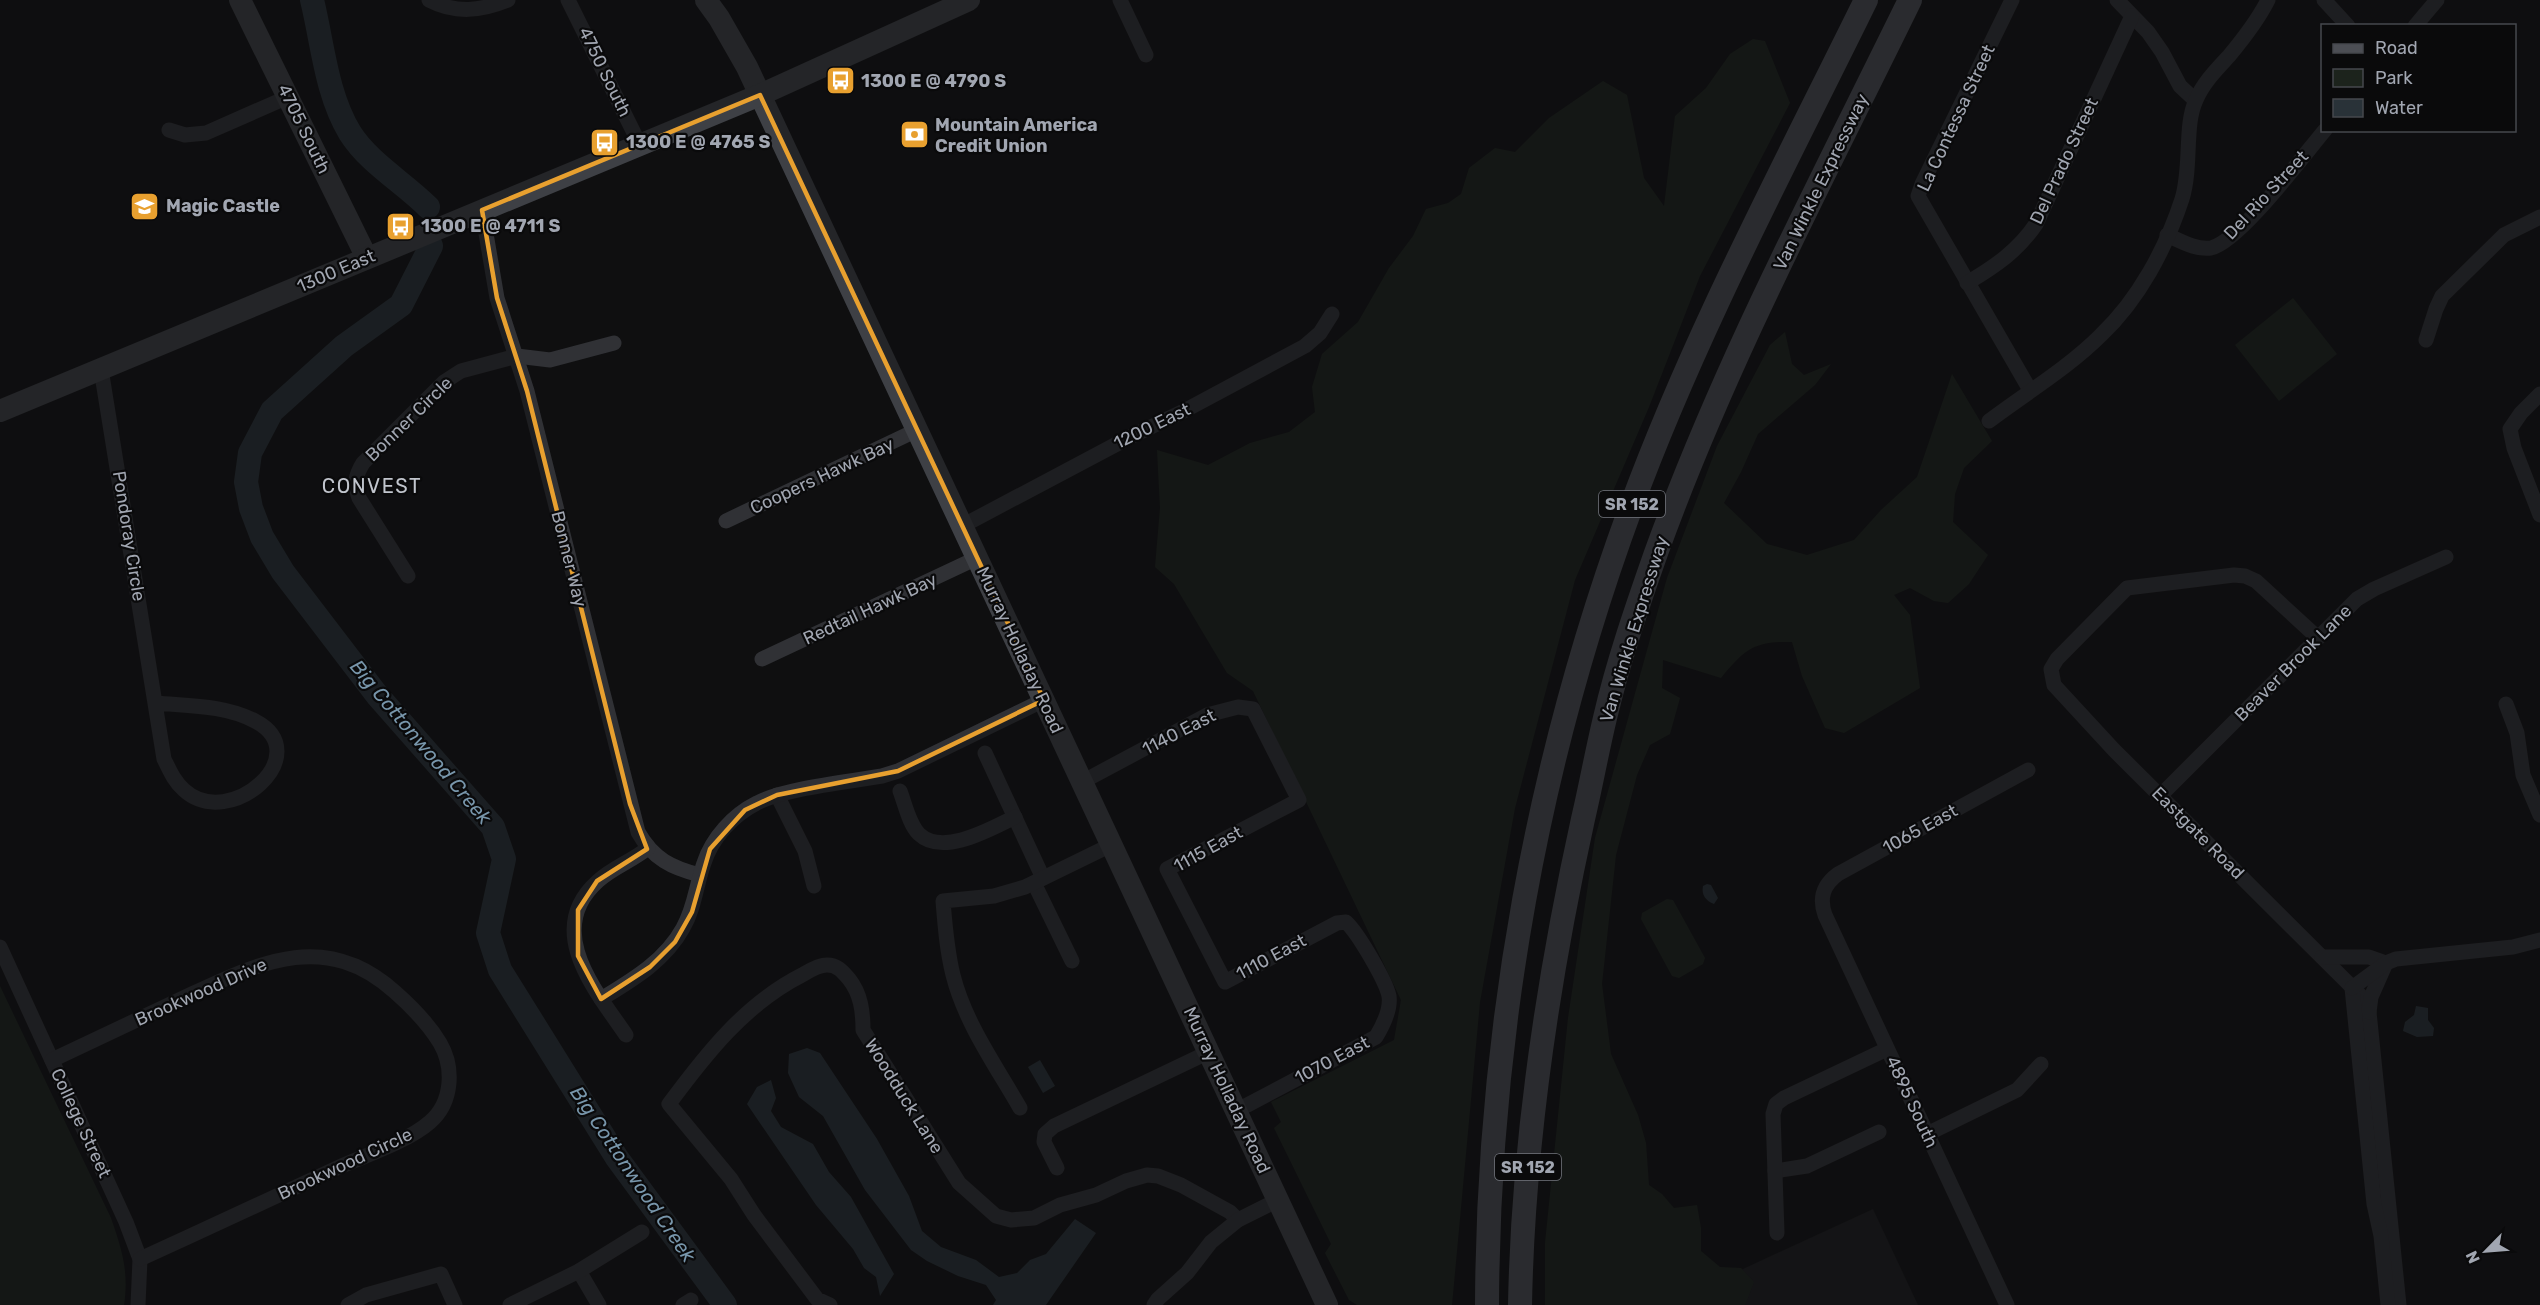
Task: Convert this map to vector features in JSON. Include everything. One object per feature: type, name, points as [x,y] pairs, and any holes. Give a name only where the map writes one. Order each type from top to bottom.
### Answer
[{"type":"main road","name":"4705 South","points":[[240,0],[367,258]]},
{"type":"main road","name":"Murray Holladay Road","points":[[706,0],[719,18],[760,95],[1327,1305]]},
{"type":"main road","name":"1300 East","points":[[0,411],[760,95],[969,0]]},
{"type":"main road","name":"SR 152","points":[[1487,1305],[1492,1138],[1514,963],[1538,830],[1574,685],[1631,506],[1681,384],[1866,0]]},
{"type":"main road","name":"Van Winkle Expressway","points":[[1520,1305],[1525,1198],[1533,1113],[1554,972],[1572,871],[1605,715],[1630,631],[1656,554],[1713,410],[1910,0]]},
{"type":"street","points":[[429,0],[452,8],[477,10],[508,0]]},
{"type":"street","name":"4750 South","points":[[568,0],[640,145]]},
{"type":"street","points":[[1120,0],[1146,56]]},
{"type":"street","name":"La Contessa Street","points":[[2012,0],[1918,196],[2030,390]]},
{"type":"street","points":[[2117,0],[2158,47],[2180,86],[2196,100]]},
{"type":"street","points":[[1989,421],[2087,348],[2116,320],[2141,287],[2167,235],[2182,196],[2188,170],[2191,127],[2196,100],[2209,80],[2253,26],[2268,0]]},
{"type":"street","points":[[2324,0],[2346,24]]},
{"type":"street","points":[[2417,24],[2438,0]]},
{"type":"street","name":"Del Prado Street","points":[[1967,283],[2004,259],[2036,224],[2132,16]]},
{"type":"street","points":[[169,130],[185,135],[206,133],[288,97]]},
{"type":"street","name":"Del Rio Street","points":[[2167,235],[2202,249],[2224,243],[2246,222],[2323,132]]},
{"type":"street","name":"Bonner Way","points":[[482,210],[496,298],[517,356],[638,832],[648,848],[667,864],[700,875]]},
{"type":"street","points":[[2426,340],[2442,296],[2504,236],[2540,217]]},
{"type":"street","name":"1200 East","points":[[962,526],[1296,351],[1320,333],[1332,314]]},
{"type":"street","name":"Bonner Circle","points":[[408,576],[359,498],[355,487],[356,476],[363,463],[452,376],[461,371],[517,356],[550,360],[614,343]]},
{"type":"street","name":"Pondoray Circle","points":[[101,369],[164,759],[175,780],[186,792],[211,802],[237,799],[253,790],[268,776],[276,764],[278,752],[274,738],[266,728],[255,721],[224,709],[156,703]]},
{"type":"street","points":[[2540,394],[2521,412],[2510,429],[2514,448],[2540,515]]},
{"type":"street","name":"Coopers Hawk Bay","points":[[726,521],[917,430]]},
{"type":"street","name":"Beaver Brook Lane","points":[[2160,795],[2344,610],[2365,594],[2446,557]]},
{"type":"street","name":"Redtail Hawk Bay","points":[[762,659],[977,558]]},
{"type":"street","name":"Eastgate Road","points":[[2318,638],[2266,590],[2246,576],[2127,588],[2057,659],[2051,680],[2160,795],[2363,998],[2369,1012]]},
{"type":"street","points":[[601,999],[650,967],[675,942],[692,912],[700,875],[710,849],[728,825],[745,810],[777,795],[898,771],[1044,700]]},
{"type":"street","points":[[2506,704],[2517,733],[2523,775],[2540,815]]},
{"type":"street","name":"1140 East","points":[[1082,782],[1207,715],[1238,706],[1253,709],[1299,800]]},
{"type":"street","points":[[985,753],[1015,817],[1072,961]]},
{"type":"street","name":"1065 East","points":[[1822,898],[1827,884],[1838,874],[2028,770]]},
{"type":"street","points":[[900,791],[914,828],[921,836],[931,840],[959,842],[1015,817]]},
{"type":"street","points":[[777,795],[805,851],[814,886]]},
{"type":"street","name":"1115 East","points":[[1194,923],[1167,869],[1299,800]]},
{"type":"street","points":[[1020,1108],[969,1020],[961,999],[953,975],[943,901],[994,896],[1039,880],[1111,844]]},
{"type":"street","points":[[626,1035],[601,999],[578,956],[574,926],[585,895],[597,882],[648,848]]},
{"type":"street","name":"4895 South","points":[[1822,898],[1825,915],[2007,1305]]},
{"type":"street","name":"1110 East","points":[[1194,923],[1225,981],[1322,930],[1337,923],[1346,922]]},
{"type":"street","name":"1070 East","points":[[1236,1111],[1376,1037],[1383,1025],[1389,997],[1355,930],[1346,922]]},
{"type":"street","points":[[2388,1305],[2381,1236],[2374,1204],[2352,988],[2386,963],[2396,960],[2524,945],[2540,940]]},
{"type":"street","name":"College Street","points":[[0,947],[126,1222],[140,1259],[138,1305]]},
{"type":"street","name":"Brookwood Drive","points":[[52,1060],[256,965],[293,956],[325,957],[358,965],[378,976],[413,1008]]},
{"type":"street","points":[[2322,957],[2369,957],[2386,963]]},
{"type":"street","name":"Eastgate Road","points":[[2386,963],[2371,997],[2369,1012],[2399,1305]]},
{"type":"street","name":"Woodduck Lane","points":[[830,1305],[817,1299],[754,1215],[731,1179],[669,1104],[738,1021],[786,983],[814,968],[827,965],[839,968],[855,987],[863,1013],[863,1030],[959,1183],[996,1216],[1011,1220],[1034,1218],[1060,1205],[1096,1196],[1126,1181],[1147,1175],[1158,1176],[1181,1185],[1230,1212],[1238,1220]]},
{"type":"street","name":"Brookwood Circle","points":[[140,1259],[383,1147],[432,1121],[449,1089],[450,1070],[445,1052],[434,1033],[413,1008]]},
{"type":"street","points":[[1777,1233],[1773,1114],[1779,1102],[1887,1049]]},
{"type":"street","points":[[1057,1168],[1044,1142],[1045,1134],[1054,1126],[1209,1052]]},
{"type":"street","points":[[1927,1134],[2017,1090],[2041,1064]]},
{"type":"street","points":[[1775,1171],[1807,1166],[1879,1132]]},
{"type":"street","points":[[1154,1305],[1186,1273],[1211,1242],[1238,1220],[1278,1200]]},
{"type":"street","points":[[510,1305],[579,1271],[642,1232]]},
{"type":"street","points":[[579,1271],[599,1305]]},
{"type":"street","points":[[348,1305],[366,1294],[441,1274],[455,1305]]},
{"type":"highlighted area","points":[[760,95],[1044,700],[898,771],[777,795],[745,810],[710,849],[692,912],[675,942],[650,967],[601,999],[578,956],[578,910],[597,881],[647,849],[630,804],[527,391],[497,298],[482,210]]},
{"type":"shaded area","points":[[1873,1209],[1918,1305],[1699,1305],[1696,1294],[1745,1268]]},
{"type":"green space","points":[[1753,39],[1765,41],[1790,103],[1700,276],[1649,407],[1575,580],[1515,808],[1480,1002],[1452,1305],[1357,1305],[1349,1300],[1325,1253],[1331,1244],[1274,1128],[1281,1122],[1271,1102],[1394,1040],[1401,1000],[1253,691],[1227,673],[1174,584],[1155,567],[1160,508],[1157,450],[1208,465],[1250,443],[1289,432],[1315,412],[1312,387],[1322,354],[1358,322],[1389,268],[1413,236],[1426,209],[1448,203],[1461,194],[1469,168],[1495,148],[1515,152],[1549,118],[1603,81],[1627,95],[1644,178],[1664,206],[1675,116],[1706,88],[1730,54]]},
{"type":"green space","points":[[2293,298],[2337,354],[2279,401],[2235,345]]},
{"type":"green space","points":[[1785,332],[1792,364],[1804,375],[1831,364],[1815,385],[1758,434],[1724,503],[1767,544],[1807,555],[1854,540],[1881,510],[1917,477],[1952,374],[1992,441],[1964,468],[1955,494],[1953,522],[1988,555],[1969,584],[1948,603],[1934,601],[1910,588],[1894,595],[1910,615],[1920,688],[1844,733],[1825,728],[1802,676],[1792,642],[1768,643],[1751,649],[1737,660],[1721,678],[1663,660],[1662,688],[1680,698],[1670,734],[1650,745],[1637,775],[1616,855],[1602,984],[1611,1054],[1638,1115],[1646,1143],[1649,1185],[1662,1194],[1674,1208],[1697,1205],[1701,1228],[1701,1251],[1720,1267],[1741,1268],[1754,1282],[1745,1305],[1545,1305],[1545,1243],[1568,1018],[1595,838],[1667,578],[1717,446],[1770,345]]},
{"type":"green space","points":[[1667,899],[1673,900],[1705,958],[1703,964],[1679,978],[1672,976],[1641,919],[1642,913]]},
{"type":"green space","points":[[0,986],[111,1218],[124,1261],[126,1282],[124,1305],[0,1305]]},
{"type":"water","points":[[1711,885],[1718,898],[1714,904],[1703,895],[1703,886]]},
{"type":"water","points":[[2416,1006],[2428,1008],[2428,1020],[2434,1028],[2433,1036],[2417,1037],[2403,1031],[2405,1022],[2414,1015]]},
{"type":"water","points":[[807,1048],[820,1053],[877,1139],[909,1196],[922,1231],[941,1247],[976,1260],[999,1277],[1017,1273],[1030,1260],[1046,1254],[1075,1219],[1096,1233],[1046,1305],[993,1305],[996,1300],[986,1285],[958,1276],[927,1261],[911,1250],[865,1190],[823,1116],[799,1097],[788,1073],[789,1054]]},
{"type":"water","points":[[1040,1060],[1055,1086],[1043,1093],[1028,1067]]},
{"type":"water","points":[[771,1080],[776,1098],[771,1111],[781,1127],[813,1144],[829,1172],[851,1197],[894,1274],[880,1296],[876,1277],[864,1268],[853,1249],[816,1205],[747,1104],[757,1087]]},
{"type":"waterway","name":"Big Cottonwood Creek","points":[[312,0],[330,85],[335,102],[350,133],[376,163],[428,207]]},
{"type":"waterway","name":"Big Cottonwood Creek","points":[[431,246],[401,305],[344,346],[272,411],[250,453],[246,482],[251,508],[262,537],[283,572],[377,695],[493,827],[504,859],[488,933],[500,970],[617,1158],[725,1305]]},
{"type":"place","name":"1300 E @ 4790 S","points":[[840,81]]},
{"type":"place","name":"Mountain America Credit Union","points":[[914,135]]},
{"type":"place","name":"1300 E @ 4765 S","points":[[605,142]]},
{"type":"place","name":"Magic Castle","points":[[145,206]]},
{"type":"place","name":"1300 E @ 4711 S","points":[[400,226]]},
{"type":"district","name":"CONVEST","points":[[372,486]]}]
